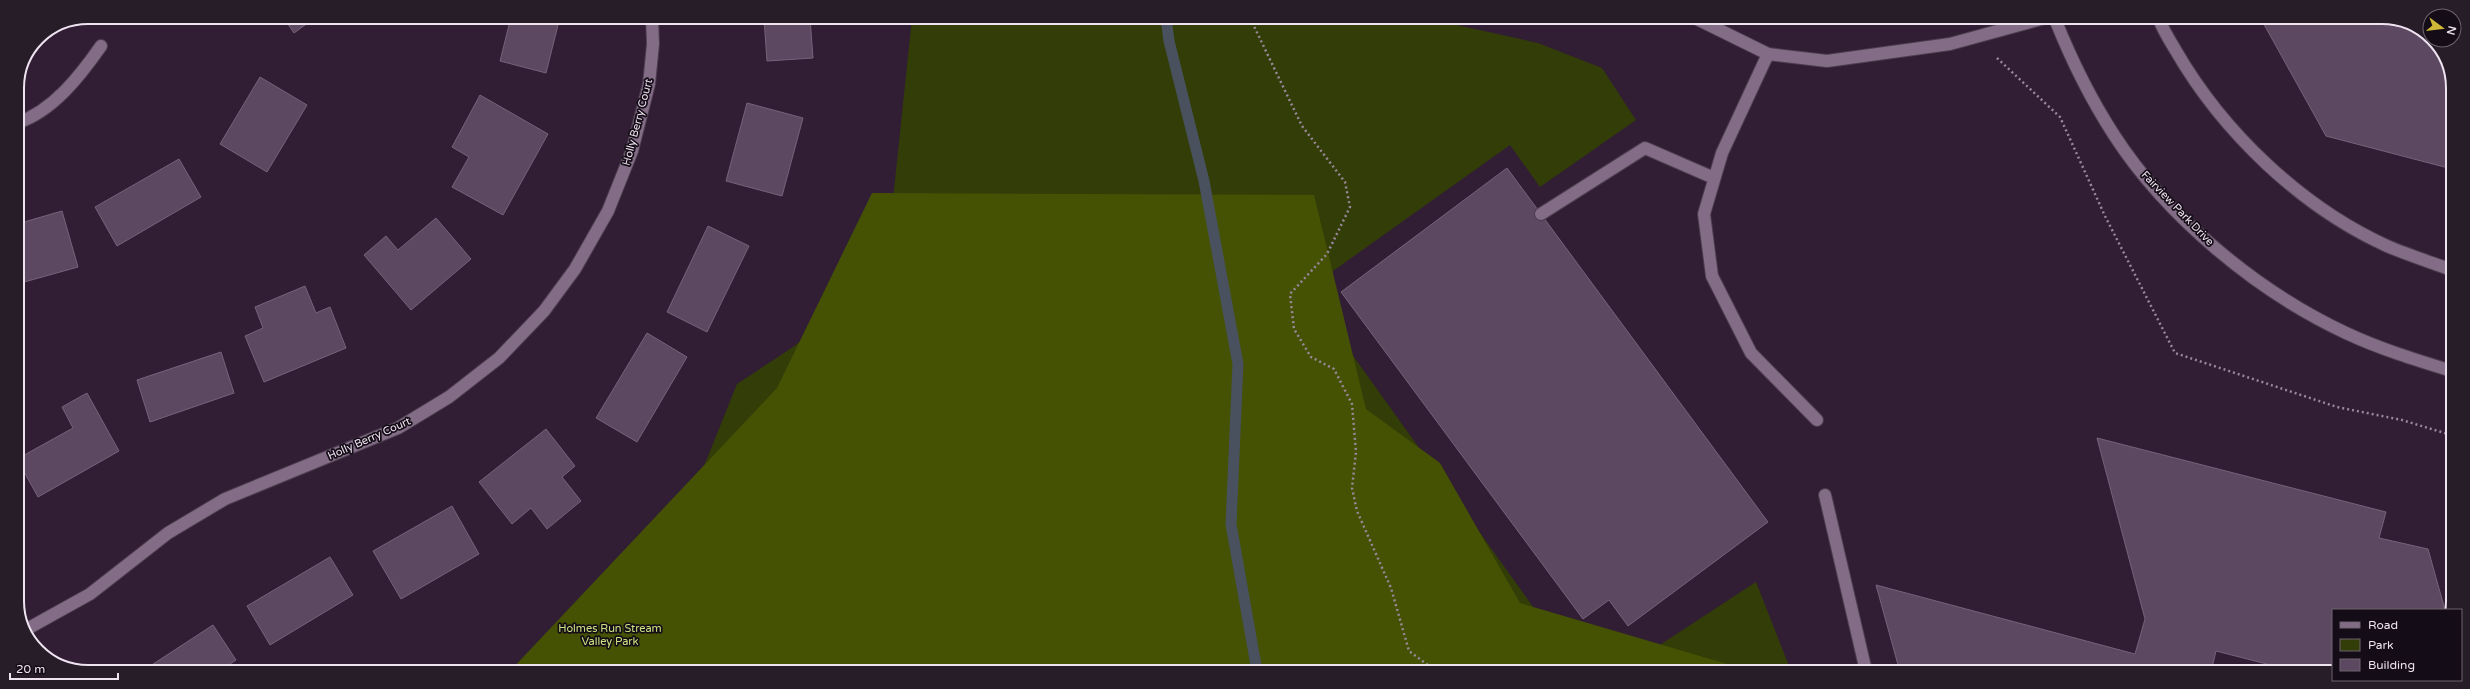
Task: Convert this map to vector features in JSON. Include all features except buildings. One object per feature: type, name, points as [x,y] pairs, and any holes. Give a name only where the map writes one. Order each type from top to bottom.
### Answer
[{"type":"street","name":"Holly Berry Court","points":[[30,627],[90,594],[168,533],[225,499],[398,428],[449,397],[499,358],[544,311],[558,293],[575,269],[608,211],[632,151],[649,84],[653,44],[652,24]]},
{"type":"street","points":[[1707,24],[1768,54],[1827,61],[1950,44],[2022,24]]},
{"type":"street","name":"Fairview Park Drive","points":[[2056,24],[2074,66],[2114,135],[2150,182],[2198,232],[2249,274],[2303,310],[2347,333],[2446,369]]},
{"type":"street","points":[[2162,24],[2194,82],[2222,118],[2264,161],[2307,197],[2352,227],[2386,246],[2446,268]]},
{"type":"street","points":[[24,119],[57,99],[85,70],[101,46]]},
{"type":"street","points":[[1768,54],[1722,153],[1704,214],[1712,276],[1751,353],[1817,420]]},
{"type":"street","points":[[1541,214],[1646,148],[1714,178]]},
{"type":"street","points":[[1825,495],[1864,665]]},
{"type":"path","points":[[1253,24],[1302,126],[1345,182],[1350,207],[1327,254],[1290,294],[1294,329],[1311,357],[1334,369],[1352,404],[1356,452],[1352,488],[1356,512],[1391,588],[1409,651],[1428,665]]},
{"type":"path","points":[[1989,33],[1998,61],[2060,117],[2105,216],[2175,353],[2337,407],[2402,420],[2446,433]]},
{"type":"green space","name":"Holmes Run Stream Valley Park","points":[[911,24],[1452,24],[1538,43],[1602,68],[1636,120],[1540,187],[1510,145],[1333,271],[1326,318],[1575,665],[516,665],[676,536],[737,384],[793,347],[885,276]]},
{"type":"green space","name":"Holmes Run Stream Valley Park","points":[[872,193],[1314,195],[1366,409],[1440,463],[1520,603],[1731,665],[516,665],[777,388]]},
{"type":"green space","points":[[1756,582],[1789,665],[1629,665]]},
{"type":"waterway","points":[[1167,24],[1169,41],[1204,181],[1238,364],[1231,524],[1256,665]]}]
